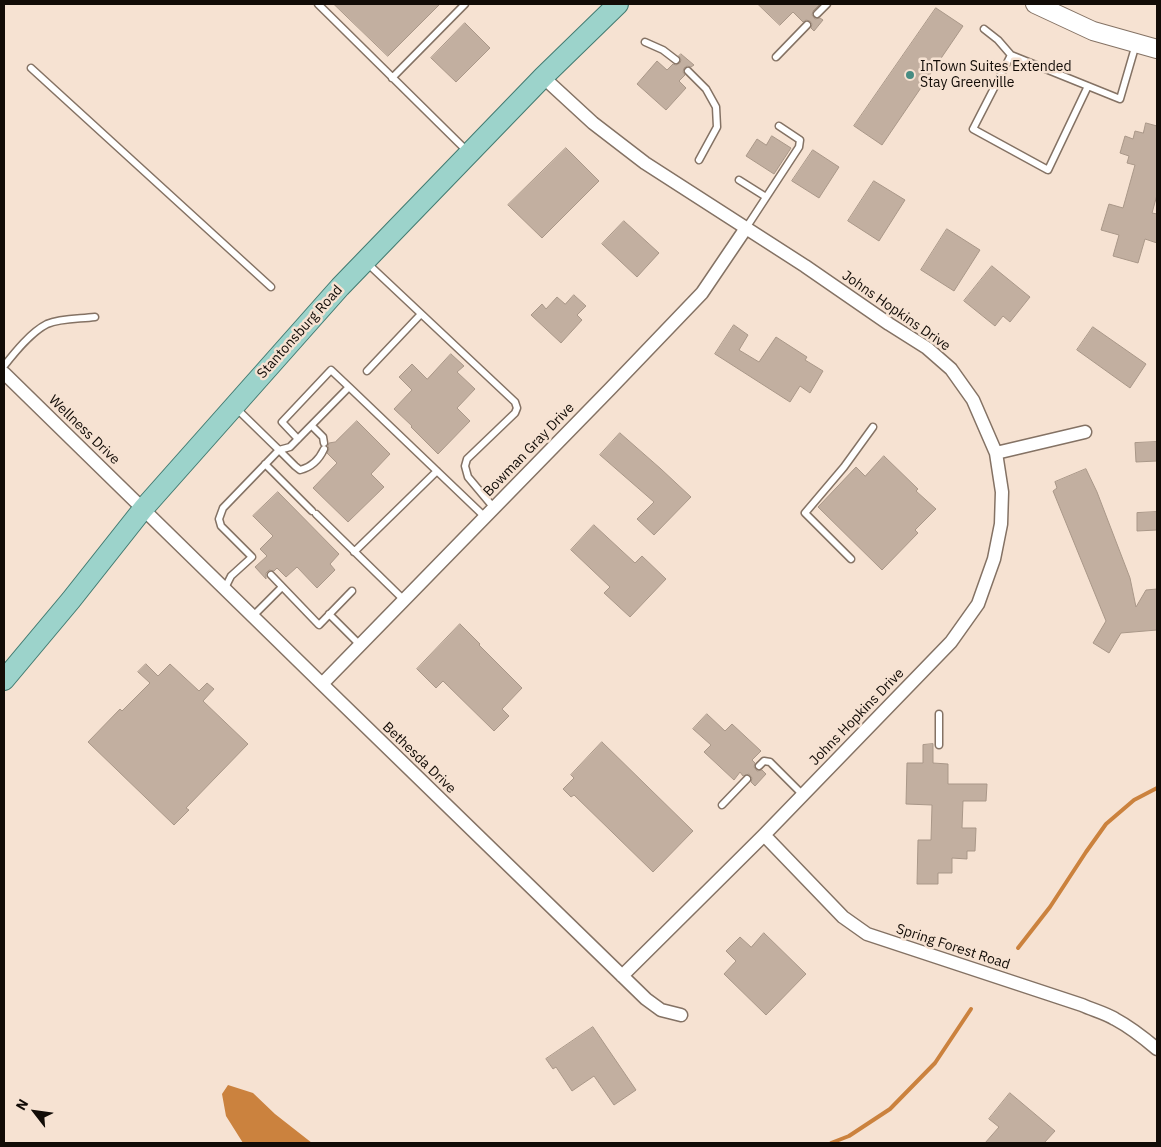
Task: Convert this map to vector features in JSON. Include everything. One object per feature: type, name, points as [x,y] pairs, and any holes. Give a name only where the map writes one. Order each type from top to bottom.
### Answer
[{"type":"main road","name":"Stantonsburg Road","points":[[4,680],[143,510],[340,287],[543,77],[618,4]]},
{"type":"main road","points":[[1036,4],[1093,31],[1157,49]]},
{"type":"street","name":"Johns Hopkins Drive","points":[[543,77],[593,123],[645,163],[927,348],[951,369],[973,400],[996,453],[1002,492],[1001,524],[994,560],[978,604],[951,642],[764,835],[622,976]]},
{"type":"street","name":"Bowman Gray Drive","points":[[322,684],[702,293],[746,228]]},
{"type":"street","name":"Wellness Drive","points":[[4,373],[143,510]]},
{"type":"street","points":[[996,453],[1085,432]]},
{"type":"street","name":"Bethesda Drive","points":[[143,510],[646,999],[661,1010],[682,1015]]},
{"type":"street","name":"Spring Forest Road","points":[[764,835],[844,917],[867,934],[1100,1012],[1114,1018],[1139,1034],[1157,1049]]},
{"type":"lane","points":[[318,4],[469,154]]},
{"type":"lane","points":[[392,78],[465,4]]},
{"type":"lane","points":[[817,14],[827,4]]},
{"type":"lane","points":[[776,57],[807,25]]},
{"type":"lane","points":[[984,29],[998,40],[1011,55],[1120,98],[1136,44]]},
{"type":"lane","points":[[645,42],[662,50],[676,60]]},
{"type":"lane","points":[[1011,55],[972,129],[1048,170],[1088,86]]},
{"type":"lane","points":[[31,68],[272,287]]},
{"type":"lane","points":[[688,71],[706,89],[716,107],[717,127],[698,160]]},
{"type":"lane","points":[[746,228],[799,147],[800,140],[779,126]]},
{"type":"lane","points":[[739,180],[766,197]]},
{"type":"lane","points":[[365,261],[515,402],[517,408],[515,413],[467,459],[465,466],[468,477],[490,512]]},
{"type":"lane","points":[[368,371],[421,314]]},
{"type":"lane","points":[[4,366],[32,334],[47,324],[64,320],[95,317]]},
{"type":"lane","points":[[298,439],[282,422],[331,370],[437,471],[490,512]]},
{"type":"lane","points":[[259,564],[221,526],[219,519],[223,508],[279,450],[290,447],[349,387]]},
{"type":"lane","points":[[234,406],[300,470],[312,465],[320,456],[324,446],[323,437],[312,426]]},
{"type":"lane","points":[[851,559],[805,513],[844,467],[873,427]]},
{"type":"lane","points":[[265,464],[404,600]]},
{"type":"lane","points":[[354,552],[437,471]]},
{"type":"lane","points":[[225,588],[231,576],[252,557]]},
{"type":"lane","points":[[270,575],[319,625],[352,591]]},
{"type":"lane","points":[[253,616],[282,587]]},
{"type":"lane","points":[[330,614],[360,645]]},
{"type":"lane","points":[[939,714],[939,745]]},
{"type":"lane","points":[[759,766],[764,761],[770,762],[803,795]]},
{"type":"lane","points":[[722,805],[747,779]]},
{"type":"shaded area","points":[[228,1085],[253,1093],[275,1114],[312,1143],[243,1143],[226,1116],[222,1094]]},
{"type":"building","points":[[334,4],[440,4],[388,56]]},
{"type":"building","points":[[758,4],[820,4],[813,11],[812,15],[815,19],[820,18],[823,20],[814,31],[811,28],[812,24],[810,21],[806,20],[803,22],[793,12],[780,25]]},
{"type":"building","name":"InTown Suites Extended Stay Greenville","points":[[936,8],[963,26],[882,145],[854,126]]},
{"type":"building","points":[[465,23],[490,48],[456,82],[431,58]]},
{"type":"building","points":[[681,54],[694,65],[684,68],[683,72],[685,75],[679,81],[686,88],[666,110],[637,84],[657,61],[667,70],[673,64],[680,63],[679,56]]},
{"type":"building","points":[[1146,123],[1157,126],[1157,195],[1152,213],[1157,214],[1157,243],[1145,239],[1138,263],[1113,256],[1119,235],[1101,230],[1109,204],[1123,208],[1135,165],[1127,163],[1129,156],[1120,153],[1125,136],[1133,139],[1135,131],[1143,133]]},
{"type":"building","points":[[772,136],[791,148],[774,174],[746,156],[757,139],[766,145]]},
{"type":"building","points":[[566,148],[599,181],[542,238],[508,205]]},
{"type":"building","points":[[813,150],[839,167],[819,198],[792,181]]},
{"type":"building","points":[[874,181],[905,200],[879,241],[848,221]]},
{"type":"building","points":[[624,221],[659,253],[637,277],[602,244]]},
{"type":"building","points":[[947,229],[980,250],[954,291],[921,270]]},
{"type":"building","points":[[992,266],[1030,297],[1010,322],[1003,316],[995,326],[964,301]]},
{"type":"building","points":[[574,295],[586,306],[577,315],[582,320],[561,343],[531,315],[542,304],[546,309],[557,297],[565,304]]},
{"type":"building","points":[[734,325],[748,335],[739,350],[759,362],[776,337],[807,357],[805,360],[823,371],[810,393],[800,386],[790,402],[715,354]]},
{"type":"building","points":[[1093,327],[1146,364],[1130,388],[1077,350]]},
{"type":"building","points":[[451,354],[464,366],[457,372],[475,389],[457,408],[470,421],[438,454],[394,409],[412,390],[399,377],[412,364],[427,379]]},
{"type":"building","points":[[357,421],[390,454],[371,474],[384,487],[348,522],[313,488],[337,463],[327,453],[329,443],[335,442]]},
{"type":"building","points":[[620,433],[691,497],[654,535],[637,519],[654,502],[600,455]]},
{"type":"building","points":[[1157,442],[1157,461],[1136,462],[1135,443]]},
{"type":"building","points":[[884,456],[918,489],[916,491],[936,509],[915,530],[918,533],[882,570],[818,507],[856,467],[865,476]]},
{"type":"building","points":[[1086,469],[1097,492],[1130,578],[1136,607],[1146,590],[1157,589],[1157,630],[1121,633],[1109,653],[1093,643],[1106,621],[1053,491],[1057,488],[1055,482]]},
{"type":"building","points":[[278,492],[339,554],[330,564],[335,570],[317,588],[297,567],[286,577],[277,568],[274,571],[269,570],[266,573],[266,579],[255,567],[267,556],[260,549],[273,536],[253,516]]},
{"type":"building","points":[[1157,512],[1157,530],[1137,531],[1137,513]]},
{"type":"building","points":[[594,525],[635,563],[642,556],[666,579],[630,617],[604,593],[610,587],[571,550]]},
{"type":"building","points":[[460,624],[522,688],[502,709],[509,716],[494,731],[443,681],[436,688],[417,669]]},
{"type":"building","points":[[146,664],[158,676],[170,664],[199,691],[207,683],[214,689],[203,701],[248,744],[186,808],[189,810],[174,825],[88,742],[120,709],[122,711],[150,683],[138,672]]},
{"type":"building","points":[[707,714],[725,731],[732,724],[761,751],[752,760],[757,771],[762,770],[766,774],[755,786],[751,782],[752,778],[749,774],[743,776],[740,772],[734,780],[704,752],[711,745],[693,729]]},
{"type":"building","points":[[602,742],[693,831],[653,872],[574,795],[571,797],[563,789],[574,778],[571,775]]},
{"type":"building","points":[[933,744],[933,763],[948,764],[948,784],[987,784],[986,801],[963,801],[962,828],[976,828],[975,851],[967,851],[967,859],[952,858],[952,873],[938,873],[938,884],[917,884],[918,840],[931,840],[932,805],[906,804],[907,763],[923,763],[923,745]]},
{"type":"building","points":[[764,933],[806,974],[766,1015],[724,974],[736,961],[726,951],[740,937],[751,947]]},
{"type":"building","points":[[593,1027],[636,1090],[614,1105],[594,1076],[572,1091],[556,1067],[553,1069],[546,1059]]},
{"type":"building","points":[[1010,1093],[1055,1131],[1044,1143],[985,1143],[999,1127],[989,1119]]},
{"type":"waterway","points":[[1018,948],[1050,907],[1106,824],[1134,800],[1157,788]]},
{"type":"waterway","points":[[831,1143],[849,1136],[890,1109],[935,1063],[971,1009]]},
{"type":"place","name":"InTown Suites Extended Stay Greenville","points":[[910,75]]}]
